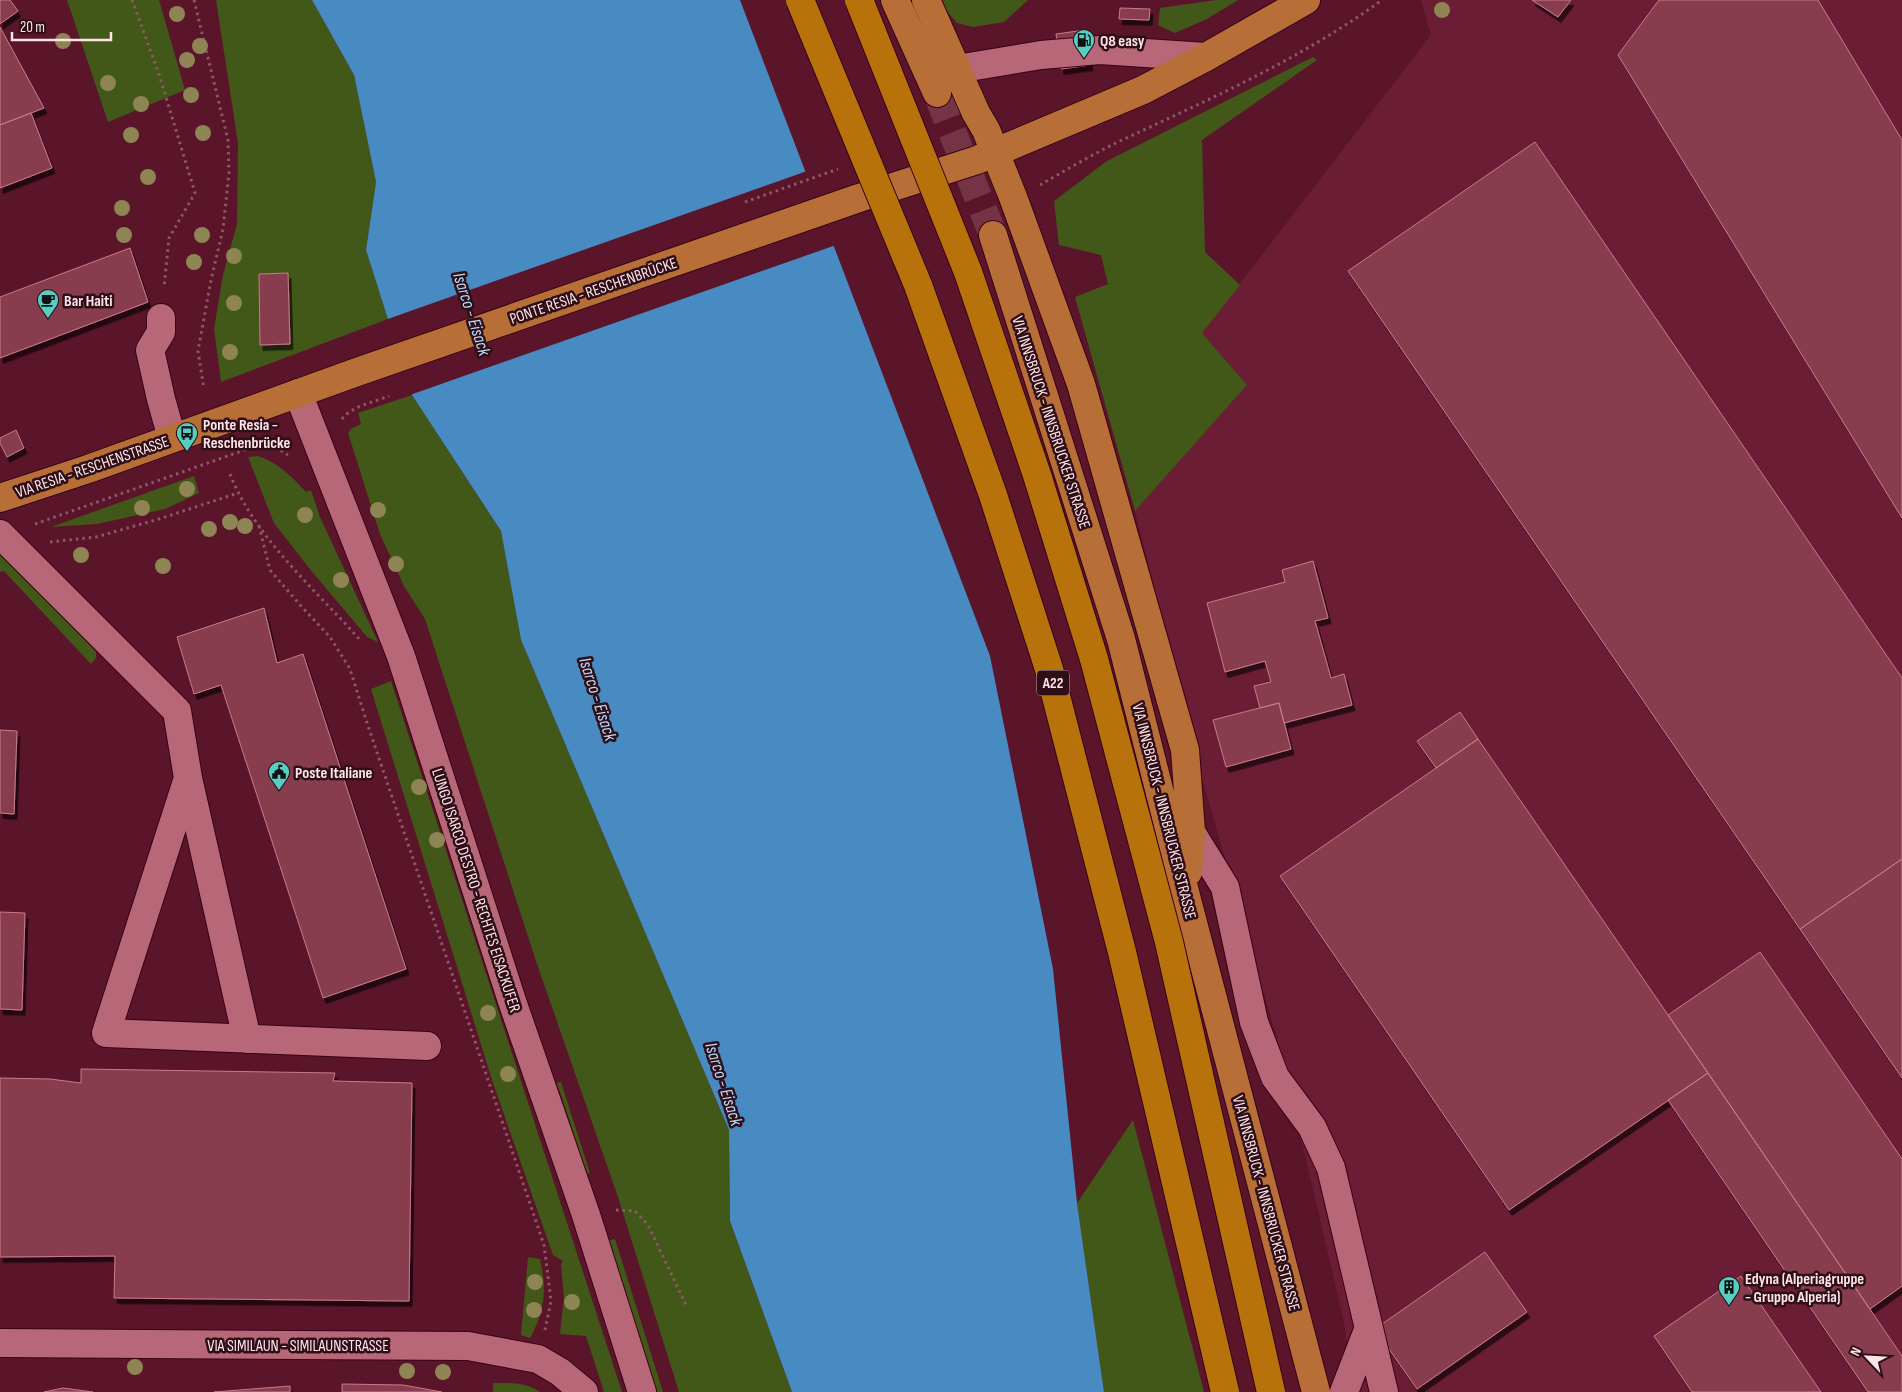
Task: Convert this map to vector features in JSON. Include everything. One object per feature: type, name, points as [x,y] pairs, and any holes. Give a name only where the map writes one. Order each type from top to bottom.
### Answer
[{"type":"highway","name":"A22","points":[[800,0],[918,285],[993,495],[1050,670],[1122,952],[1225,1392]]},
{"type":"highway","points":[[859,0],[971,281],[1037,475],[1094,660],[1169,942],[1271,1392]]},
{"type":"main road","points":[[895,0],[938,93]]},
{"type":"main road","points":[[926,0],[995,152],[1081,384],[1185,750],[1191,832],[1186,896]]},
{"type":"main road","name":"PONTE RESIA - RESCHENBRÜCKE","points":[[298,394],[860,198],[977,160],[1143,90],[1206,57],[1306,0]]},
{"type":"main road","name":"VIA INNSBRUCK - INNSBRUCKER STRASSE","points":[[993,235],[1121,639],[1186,896],[1316,1392]]},
{"type":"main road","name":"VIA RESIA - RESCHENSTRASSE","points":[[0,498],[88,469],[298,394]]},
{"type":"street","points":[[957,69],[1041,56],[1100,50],[1206,57]]},
{"type":"street","points":[[161,318],[161,332],[150,350],[172,438]]},
{"type":"street","name":"LUNGO ISARCO DESTRO - RECHTES EISACKUFER","points":[[298,394],[401,656],[512,1001],[586,1215],[642,1392]]},
{"type":"street","points":[[0,535],[177,711],[188,778],[247,1039]]},
{"type":"street","points":[[188,778],[106,1033],[427,1046]]},
{"type":"street","points":[[1191,832],[1225,887],[1254,1022],[1275,1077],[1312,1128],[1331,1168],[1384,1392]]},
{"type":"street","points":[[1344,1392],[1368,1330]]},
{"type":"street","name":"VIA SIMILAUN - SIMILAUNSTRASSE","points":[[0,1343],[468,1346],[538,1359],[560,1372],[584,1392]]},
{"type":"path","points":[[132,0],[159,74],[196,193],[169,238],[161,318]]},
{"type":"path","points":[[194,0],[228,140],[229,172],[223,229],[211,280],[198,351],[204,389]]},
{"type":"path","points":[[1035,187],[1119,142],[1174,117],[1301,53],[1382,0]]},
{"type":"path","points":[[340,425],[346,413],[368,404]]},
{"type":"path","points":[[0,535],[256,446],[275,447],[291,457]]},
{"type":"path","points":[[230,474],[238,493],[276,549],[365,647]]},
{"type":"path","points":[[48,542],[96,537],[238,493]]},
{"type":"path","points":[[259,526],[270,570],[330,637],[350,669],[541,1236],[551,1300],[538,1359]]},
{"type":"path","points":[[586,1215],[611,1210],[635,1211],[648,1225],[686,1305]]},
{"type":"shaded area","points":[[1421,0],[1902,0],[1902,1392],[1354,1392],[1344,1322],[1282,1056],[1199,768],[1135,511],[1247,385],[1202,333],[1431,35]]},
{"type":"green space","points":[[67,0],[159,0],[185,90],[108,122]]},
{"type":"green space","points":[[216,0],[312,0],[354,75],[376,182],[366,250],[388,319],[221,382],[214,329],[223,275],[237,224],[238,143]]},
{"type":"green space","points":[[942,0],[1028,0],[1004,22],[973,27],[957,23],[945,9]]},
{"type":"green space","points":[[1216,0],[1238,0],[1207,19],[1175,33],[1158,25],[1160,8]]},
{"type":"green space","points":[[1313,57],[1317,60],[1202,140],[1205,252],[1240,285],[1202,333],[1247,385],[1135,511],[1075,297],[1108,284],[1101,255],[1059,245],[1054,201],[1107,161]]},
{"type":"green space","points":[[412,395],[501,531],[521,640],[729,1130],[730,1221],[792,1392],[679,1392],[618,1197],[537,964],[425,619],[404,586],[380,534],[348,433],[351,429],[361,424],[358,413]]},
{"type":"green space","points":[[258,456],[278,466],[290,475],[306,492],[311,490],[320,517],[378,642],[367,637],[274,523],[248,457]]},
{"type":"green space","points":[[194,476],[199,493],[165,509],[97,524],[51,527]]},
{"type":"green space","points":[[2,554],[10,558],[12,565],[96,652],[96,658],[91,664],[4,571],[0,572],[0,555]]},
{"type":"green space","points":[[391,681],[622,1392],[604,1392],[586,1336],[560,1334],[564,1298],[561,1264],[563,1261],[553,1255],[492,1080],[371,689]]},
{"type":"green space","points":[[561,1082],[590,1173],[587,1174],[557,1083]]},
{"type":"green space","points":[[1133,1120],[1204,1392],[1104,1392],[1077,1203]]},
{"type":"green space","points":[[615,1239],[663,1392],[655,1392],[607,1241]]},
{"type":"green space","points":[[528,1257],[540,1259],[544,1280],[542,1309],[530,1338],[521,1335]]},
{"type":"green space","points":[[493,1383],[523,1385],[540,1392],[493,1392]]},
{"type":"water","name":"Isarco - Eisack","points":[[312,0],[740,0],[990,656],[1053,969],[1077,1203],[1104,1392],[792,1392],[730,1221],[729,1130],[521,640],[501,531],[412,395],[366,250],[376,182],[354,75]]},
{"type":"pier","points":[[807,171],[836,245],[410,395],[385,320]]},
{"type":"building","points":[[0,0],[10,0],[18,11],[0,24]]},
{"type":"building","points":[[1532,0],[1571,0],[1558,17]]},
{"type":"building","points":[[1659,0],[1818,0],[1902,140],[1902,518],[1618,55]]},
{"type":"building","points":[[1120,8],[1150,9],[1149,20],[1119,19]]},
{"type":"building","points":[[0,27],[44,108],[0,125]]},
{"type":"building","points":[[1085,30],[1090,65],[1061,69],[1056,34]]},
{"type":"building","points":[[31,113],[52,168],[0,188],[0,125]]},
{"type":"building","points":[[1535,142],[1902,678],[1902,859],[1800,929],[1348,271]]},
{"type":"building","points":[[130,248],[148,302],[0,358],[0,297]]},
{"type":"building","points":[[288,273],[290,344],[260,345],[259,274]]},
{"type":"building","points":[[16,430],[24,448],[7,457],[0,443],[0,438]]},
{"type":"building","points":[[1313,561],[1328,618],[1315,621],[1331,678],[1344,674],[1352,705],[1284,723],[1279,703],[1260,708],[1254,686],[1271,682],[1265,661],[1225,672],[1207,603],[1285,582],[1282,570]]},
{"type":"building","points":[[264,608],[277,663],[303,654],[406,969],[323,998],[221,685],[194,694],[177,637]]},
{"type":"building","points":[[1279,703],[1291,749],[1226,767],[1213,720]]},
{"type":"building","points":[[1460,712],[1478,739],[1436,768],[1417,741]]},
{"type":"building","points":[[0,730],[17,731],[14,814],[0,813]]},
{"type":"building","points":[[1478,739],[1708,1073],[1509,1210],[1280,876]]},
{"type":"building","points":[[1902,859],[1902,1078],[1800,929]]},
{"type":"building","points":[[0,912],[25,913],[22,1010],[0,1009]]},
{"type":"building","points":[[1760,952],[1902,1159],[1902,1286],[1870,1309],[1668,1015]]},
{"type":"building","points":[[81,1069],[335,1073],[333,1081],[412,1083],[409,1301],[114,1298],[115,1256],[0,1257],[0,1078],[50,1079],[81,1083]]},
{"type":"building","points":[[1708,1073],[1902,1356],[1902,1392],[1868,1392],[1668,1100]]},
{"type":"building","points":[[1485,1252],[1527,1312],[1417,1389],[1375,1329]]},
{"type":"building","name":"Edyna (Alperiagruppe - Gruppo Alperia)","points":[[1741,1276],[1821,1392],[1692,1392],[1654,1336]]},
{"type":"building","points":[[342,1384],[403,1385],[442,1392],[342,1392]]},
{"type":"building","points":[[290,1386],[290,1392],[214,1392]]},
{"type":"building","points":[[63,1388],[93,1392],[44,1392]]},
{"type":"tunnel","points":[[937,93],[993,235]]},
{"type":"place","name":"Q8 easy","points":[[1084,59]]},
{"type":"place","name":"Bar Haiti","points":[[48,319]]},
{"type":"place","name":"Ponte Resia - Reschenbrücke","points":[[187,452]]},
{"type":"place","name":"Poste Italiane","points":[[279,791]]},
{"type":"place","name":"Edyna (Alperiagruppe - Gruppo Alperia)","points":[[1729,1306]]}]
